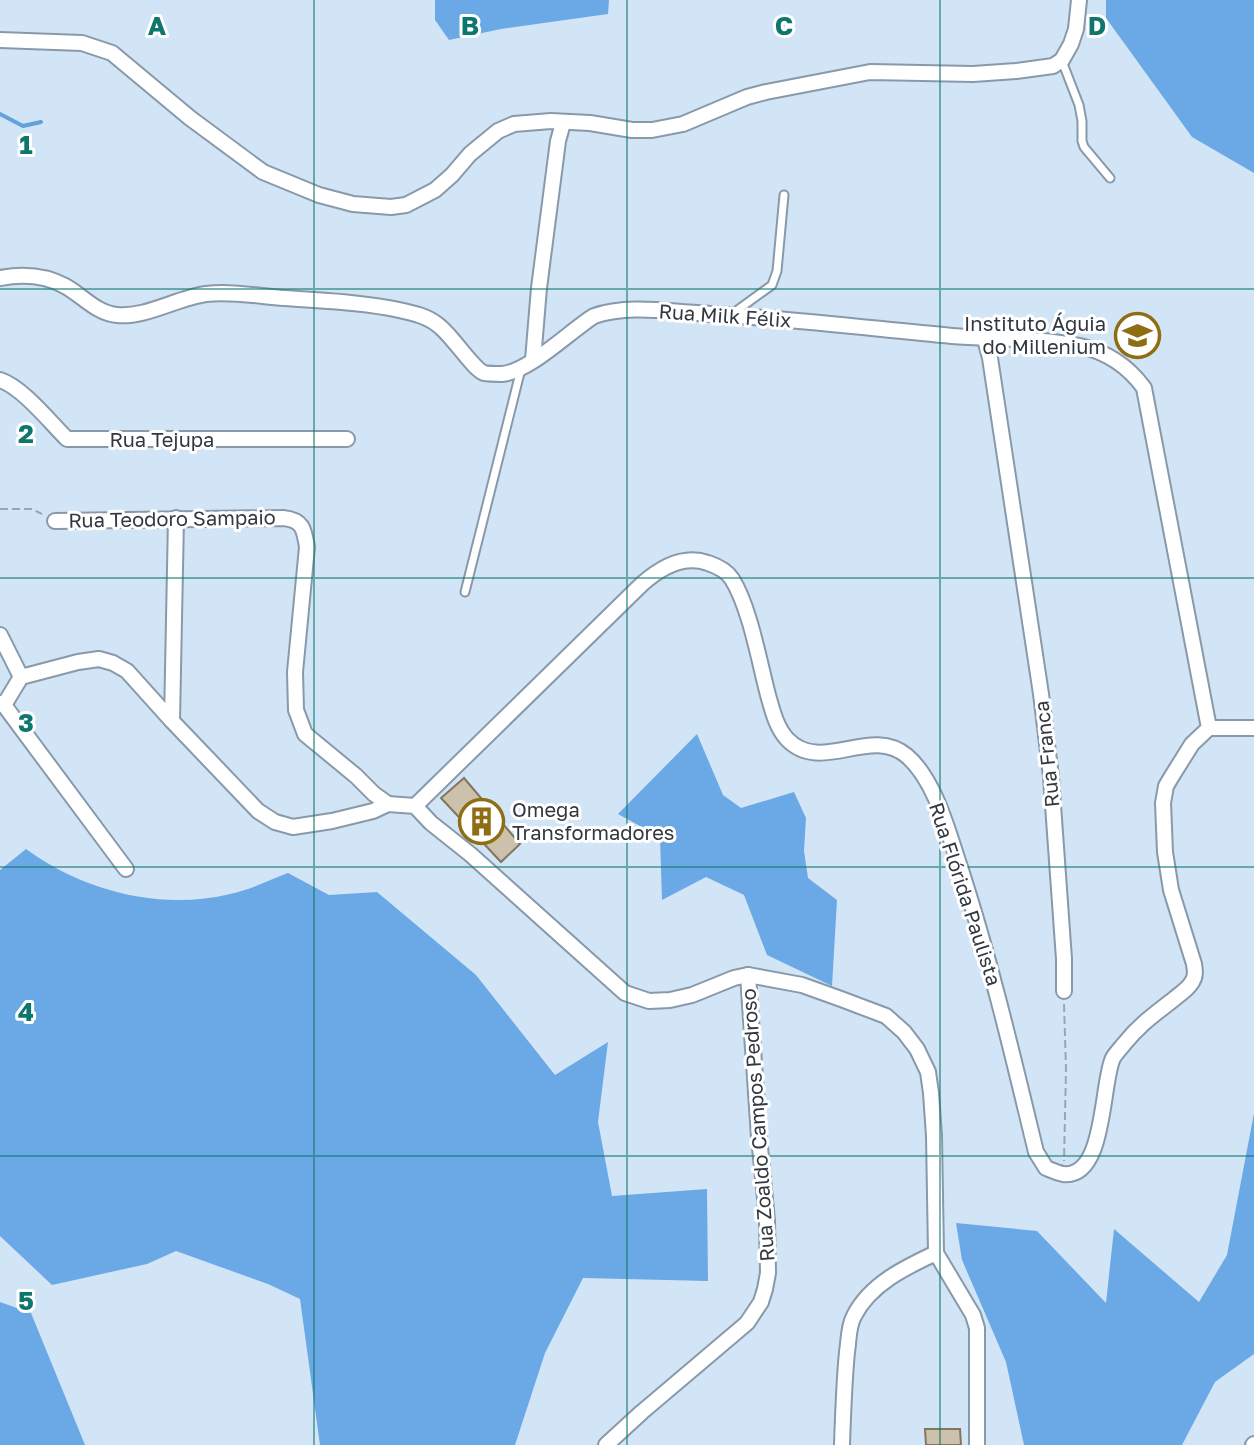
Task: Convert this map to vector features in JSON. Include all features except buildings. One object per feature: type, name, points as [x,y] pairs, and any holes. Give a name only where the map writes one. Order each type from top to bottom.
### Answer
[{"type":"street","points":[[0,40],[82,43],[112,53],[190,118],[263,172],[319,195],[353,204],[391,207],[406,205],[435,190],[470,154],[498,131],[514,124],[551,121],[652,130],[683,124],[747,97],[870,72],[973,74],[1016,71],[1058,63],[1068,52],[1076,29],[1079,0]]},
{"type":"street","points":[[0,278],[15,275],[42,278],[65,286],[103,312],[117,315],[133,314],[190,296],[219,293],[396,309],[424,316],[440,326],[475,367],[485,373],[504,374],[527,364],[563,123]]},
{"type":"street","name":"Rua Milk Félix","points":[[527,364],[585,322],[605,312],[642,310],[1080,346],[1122,364],[1144,388],[1209,728]]},
{"type":"street","name":"Rua Franca","points":[[985,339],[1041,694],[1051,777],[1064,991]]},
{"type":"street","name":"Rua Tejupa","points":[[0,380],[18,391],[67,439],[347,439]]},
{"type":"street","points":[[172,721],[176,518]]},
{"type":"street","name":"Rua Teodoro Sampaio","points":[[55,521],[283,518],[299,523],[307,547],[295,672],[296,710],[305,734],[388,804]]},
{"type":"street","name":"Rua Flórida Paulista","points":[[415,806],[657,571],[688,559],[718,566],[731,576],[744,607],[774,717],[786,738],[801,750],[825,753],[882,744],[894,748],[913,762],[927,783],[944,819],[969,898],[1007,1030],[1036,1152],[1046,1168],[1064,1174]]},
{"type":"street","points":[[0,635],[21,677]]},
{"type":"street","points":[[126,869],[2,704],[21,677],[78,662],[99,659],[113,663],[127,671],[258,811],[275,822],[293,827],[310,826],[373,811],[388,804],[415,806],[625,993],[649,1001],[670,1000],[748,975],[802,985],[886,1016],[917,1049],[928,1072],[934,1136],[936,1253],[973,1315],[977,1328],[977,1445]]},
{"type":"street","points":[[1064,1174],[1074,1173],[1095,1147],[1114,1057],[1143,1021],[1193,981],[1194,964],[1171,890],[1165,852],[1163,803],[1166,786],[1192,744],[1209,728],[1254,728]]},
{"type":"street","name":"Rua Zoaldo Campos Pedroso","points":[[606,1445],[747,1323],[761,1302],[765,1289],[768,1273],[767,1220],[748,975]]},
{"type":"street","points":[[842,1445],[846,1370],[854,1315],[895,1274],[936,1253]]},
{"type":"lane","points":[[1058,63],[1079,105],[1084,147],[1110,178]]},
{"type":"lane","points":[[730,315],[767,290],[775,280],[784,195]]},
{"type":"lane","points":[[465,592],[527,364]]},
{"type":"path","points":[[0,509],[32,509],[55,521]]},
{"type":"path","points":[[1064,991],[1064,1174]]},
{"type":"shaded area","points":[[435,0],[609,0],[608,14],[501,29],[449,40],[435,20]]},
{"type":"shaded area","points":[[1106,0],[1254,0],[1254,173],[1192,137],[1106,18]]},
{"type":"shaded area","points":[[697,734],[723,795],[741,808],[794,792],[806,818],[804,851],[808,878],[837,900],[832,986],[767,955],[744,895],[706,877],[662,900],[660,837],[618,814]]},
{"type":"shaded area","points":[[26,849],[48,864],[97,886],[150,898],[204,899],[230,894],[288,873],[329,895],[377,892],[476,975],[555,1075],[608,1042],[598,1122],[612,1196],[707,1189],[708,1281],[583,1278],[545,1353],[515,1445],[320,1445],[300,1299],[268,1284],[176,1251],[147,1264],[52,1285],[0,1236],[0,870]]},
{"type":"shaded area","points":[[1254,1113],[1254,1354],[1215,1382],[1182,1445],[1024,1445],[1006,1362],[962,1260],[956,1223],[1037,1231],[1106,1303],[1114,1229],[1199,1302],[1227,1255]]},
{"type":"shaded area","points":[[0,1302],[31,1313],[85,1445],[0,1445]]},
{"type":"waterway","points":[[0,114],[23,126],[41,122]]},
{"type":"place","name":"Instituto Águia do Millenium","points":[[1137,335]]},
{"type":"place","name":"Omega Transformadores","points":[[481,821]]}]
